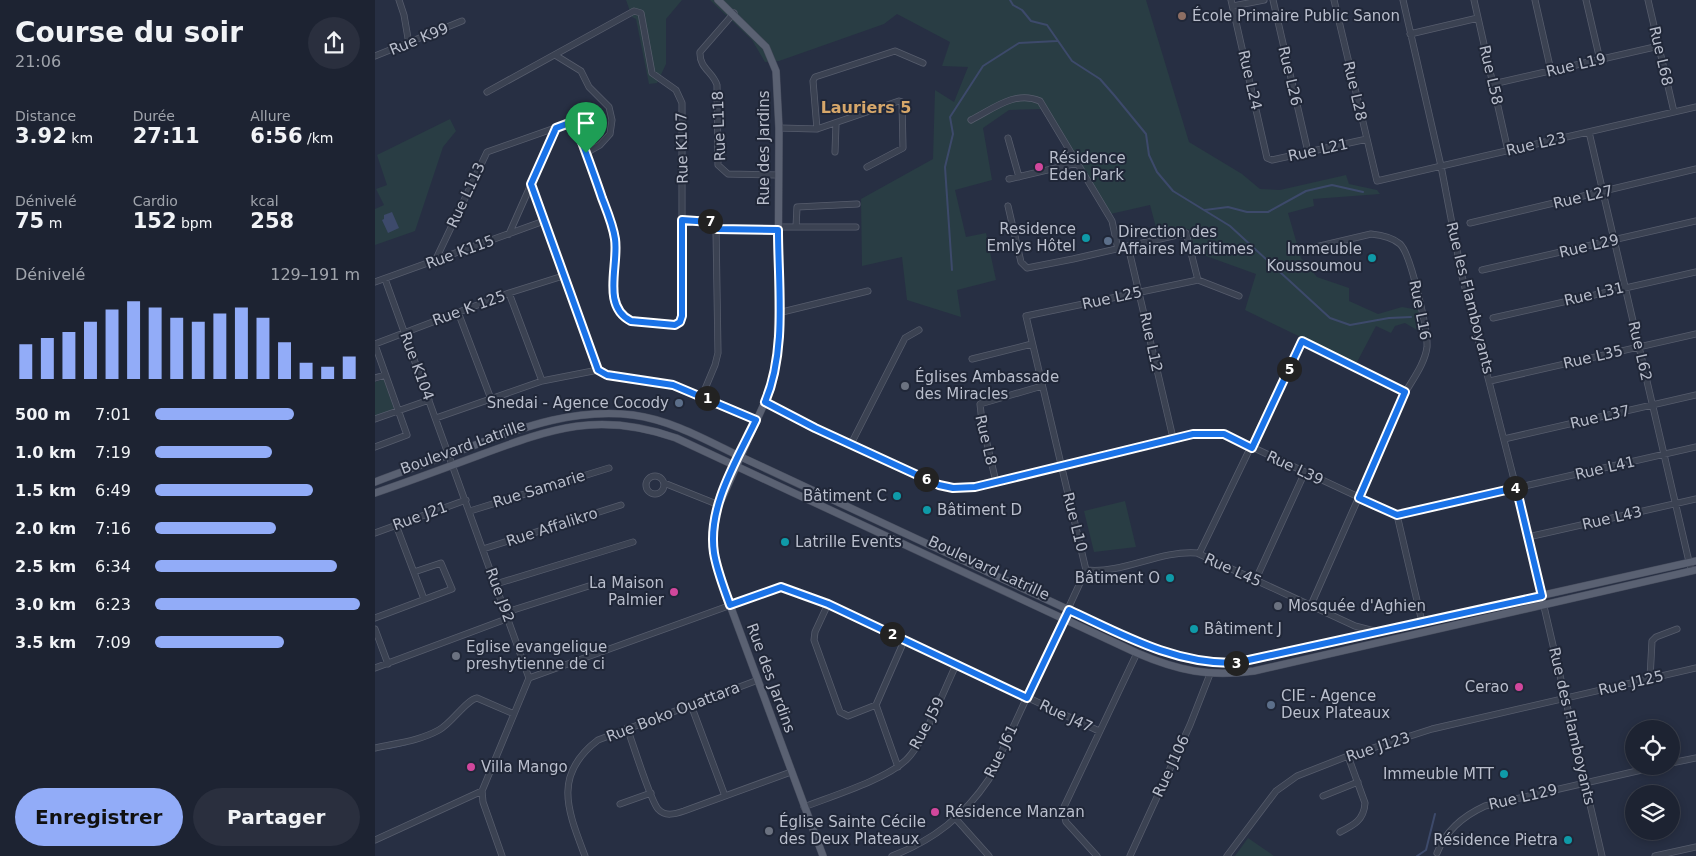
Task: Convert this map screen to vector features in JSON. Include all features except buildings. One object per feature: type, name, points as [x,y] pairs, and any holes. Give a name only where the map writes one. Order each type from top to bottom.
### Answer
[{"type":"main road","name":"Rue des Jardins","points":[[719,0],[757,36],[772,59],[778,85],[778,313],[775,374],[765,402],[739,456],[719,505],[713,535],[714,553],[730,605],[823,856]]},
{"type":"main road","name":"Boulevard Latrille","points":[[375,482],[449,454],[553,419],[590,414],[634,415],[659,421],[739,456],[1157,650],[1212,663],[1253,660],[1693,562]]},
{"type":"main road","name":"Boulevard Latrille","points":[[375,493],[556,429],[611,424],[633,426],[670,435],[1137,653],[1167,665],[1209,674],[1254,670],[1694,570]]},
{"type":"street","points":[[399,0],[404,15],[409,44]]},
{"type":"street","points":[[1232,3],[1264,0]]},
{"type":"street","name":"Rue L26","points":[[1273,0],[1308,152]]},
{"type":"street","name":"Rue L28","points":[[1334,0],[1377,181]]},
{"type":"street","name":"Rue les Flamboyants","points":[[1403,0],[1441,166],[1462,276],[1490,381],[1542,596]]},
{"type":"street","name":"Rue L58","points":[[1474,0],[1508,151]]},
{"type":"street","points":[[1535,0],[1550,68]]},
{"type":"street","points":[[1586,0],[1600,60]]},
{"type":"street","name":"Rue L68","points":[[1648,0],[1674,112]]},
{"type":"street","name":"Rue L24","points":[[1232,3],[1269,160]]},
{"type":"street","name":"Rue K107","points":[[487,92],[634,11],[641,13],[652,73],[676,90],[682,103],[682,316],[680,322]]},
{"type":"street","name":"Rue L118","points":[[734,13],[700,52],[703,66],[715,79],[717,85],[718,165],[728,174],[778,175]]},
{"type":"street","points":[[1410,34],[1478,18]]},
{"type":"street","name":"Rue K99","points":[[375,56],[409,44],[462,21]]},
{"type":"street","name":"Rue L19","points":[[1493,84],[1550,68],[1600,60],[1659,46]]},
{"type":"street","points":[[817,129],[813,81],[815,77],[895,51],[923,63]]},
{"type":"street","points":[[555,55],[581,71],[589,87],[609,107],[612,127],[610,134],[600,145],[586,153]]},
{"type":"street","points":[[971,120],[1016,97],[1040,101],[1111,221],[1118,249]]},
{"type":"street","points":[[779,128],[817,129],[899,101],[901,102],[903,148],[867,167]]},
{"type":"street","name":"Rue L23","points":[[1377,181],[1696,107]]},
{"type":"street","name":"Rue L113","points":[[435,261],[484,155],[574,123],[613,228],[615,256],[613,288],[621,314],[631,321],[675,325],[680,322]]},
{"type":"street","points":[[835,152],[836,124]]},
{"type":"street","points":[[509,234],[556,128]]},
{"type":"street","name":"Rue L62","points":[[1589,132],[1675,503],[1694,570]]},
{"type":"street","points":[[1008,138],[1019,177]]},
{"type":"street","name":"Rue L21","points":[[1269,160],[1367,139]]},
{"type":"street","points":[[1009,179],[1077,163]]},
{"type":"street","name":"Rue L27","points":[[1470,223],[1696,169]]},
{"type":"street","points":[[531,184],[598,370]]},
{"type":"street","points":[[796,227],[797,207],[857,204]]},
{"type":"street","points":[[1008,206],[1021,262],[1027,268],[1186,233],[1198,280],[1239,296]]},
{"type":"street","points":[[682,220],[711,222],[717,229],[717,352],[715,365],[702,396]]},
{"type":"street","name":"Rue K115","points":[[375,282],[544,221]]},
{"type":"street","name":"Rue L29","points":[[1482,270],[1696,221]]},
{"type":"street","points":[[717,229],[856,227]]},
{"type":"street","name":"Rue L16","points":[[1303,250],[1371,234],[1392,239],[1406,251],[1426,330],[1427,348],[1424,359],[1405,392],[1311,605]]},
{"type":"street","name":"Rue L12","points":[[1128,246],[1173,438]]},
{"type":"street","name":"Rue L31","points":[[1493,318],[1696,272]]},
{"type":"street","name":"Rue K 125","points":[[375,344],[509,293],[563,276]]},
{"type":"street","name":"Rue K104","points":[[385,278],[449,454]]},
{"type":"street","name":"Rue L25","points":[[1026,316],[1198,280]]},
{"type":"street","points":[[778,313],[868,291]]},
{"type":"street","points":[[509,293],[543,381]]},
{"type":"street","points":[[458,312],[491,399]]},
{"type":"street","name":"Rue L10","points":[[1026,316],[1086,570],[1069,610]]},
{"type":"street","points":[[851,444],[905,338],[919,330]]},
{"type":"street","name":"Rue L35","points":[[1490,381],[1696,334]]},
{"type":"street","points":[[1086,570],[1102,571],[1180,552],[1198,554],[1252,448],[1302,341],[1405,392]]},
{"type":"street","points":[[375,344],[407,435],[375,447]]},
{"type":"street","points":[[972,359],[1033,344]]},
{"type":"street","points":[[436,418],[543,381],[598,370],[607,375],[667,384],[702,396],[756,420]]},
{"type":"street","points":[[375,378],[385,374]]},
{"type":"street","name":"Rue L8","points":[[996,482],[982,422],[980,404],[1043,386]]},
{"type":"street","name":"Rue L37","points":[[1504,439],[1696,395]]},
{"type":"street","points":[[375,419],[429,400]]},
{"type":"street","name":"Rue L39","points":[[765,402],[939,485],[967,488],[1173,438],[1201,433],[1224,434],[1397,515]]},
{"type":"street","name":"Rue L41","points":[[1515,488],[1696,447]]},
{"type":"street","name":"Rue J92","points":[[449,454],[529,678]]},
{"type":"street","name":"Rue Samarie","points":[[470,511],[609,468]]},
{"type":"street","points":[[1255,579],[1305,472]]},
{"type":"street","points":[[664,483],[719,505]]},
{"type":"street","points":[[1422,622],[1397,515],[1515,488]]},
{"type":"street","name":"Rue L43","points":[[1528,537],[1696,499]]},
{"type":"street","name":"Rue J21","points":[[375,533],[465,500]]},
{"type":"street","name":"Rue Affalikro","points":[[483,549],[621,505]]},
{"type":"street","points":[[397,525],[424,599]]},
{"type":"street","points":[[496,584],[633,542]]},
{"type":"street","name":"Rue L45","points":[[1198,554],[1355,626],[1380,632]]},
{"type":"street","points":[[375,618],[450,590],[452,585],[441,564],[414,572]]},
{"type":"street","points":[[375,668],[508,615],[592,585]]},
{"type":"street","name":"Rue J47","points":[[529,678],[781,587],[828,604],[1099,731]]},
{"type":"street","name":"Rue des Flamboyants","points":[[1542,596],[1602,856]]},
{"type":"street","points":[[828,604],[815,632],[814,640],[840,712],[848,716],[876,705]]},
{"type":"street","name":"Rue J61","points":[[892,856],[924,842],[956,819],[989,779],[1069,610]]},
{"type":"street","points":[[375,629],[388,664]]},
{"type":"street","points":[[1650,678],[1652,641],[1677,629]]},
{"type":"street","points":[[898,767],[876,705],[904,641]]},
{"type":"street","points":[[1097,856],[1066,822],[1063,809],[1137,653]]},
{"type":"street","name":"Rue J59","points":[[804,807],[898,767],[917,745],[957,665]]},
{"type":"street","name":"Rue J125","points":[[1565,697],[1696,668]]},
{"type":"street","name":"Rue J106","points":[[1130,856],[1190,725],[1209,674]]},
{"type":"street","points":[[502,856],[483,802],[482,791],[529,678]]},
{"type":"street","name":"Rue Boko Ouattara","points":[[585,856],[569,813],[567,801],[571,774],[581,754],[598,740],[758,680]]},
{"type":"street","name":"Rue J123","points":[[1227,856],[1276,791],[1297,776],[1349,756],[1432,729],[1565,697]]},
{"type":"street","points":[[375,748],[411,740],[435,732],[456,717],[472,699],[477,698],[514,714]]},
{"type":"street","points":[[691,705],[725,796]]},
{"type":"street","points":[[627,728],[658,809],[672,814],[791,772]]},
{"type":"street","points":[[1341,832],[1355,825],[1365,809],[1365,803],[1349,756]]},
{"type":"street","points":[[1680,761],[1696,758]]},
{"type":"street","name":"Rue L129","points":[[1437,853],[1443,838],[1453,827],[1468,814],[1485,806],[1625,774]]},
{"type":"street","points":[[1323,796],[1358,782]]},
{"type":"street","points":[[375,840],[482,791]]},
{"type":"street","points":[[620,804],[651,793]]},
{"type":"street","points":[[956,819],[989,856]]},
{"type":"street","points":[[1655,856],[1696,847]]},
{"type":"shaded area","points":[[626,0],[682,0],[666,19],[666,64],[657,83],[649,84],[636,19],[632,17]]},
{"type":"shaded area","points":[[710,0],[1146,0],[1189,142],[1242,174],[1260,189],[1280,190],[1346,175],[1349,184],[1377,190],[1380,194],[1313,199],[1314,206],[1288,213],[1301,258],[1317,277],[1349,288],[1349,301],[1378,314],[1402,307],[1419,310],[1422,333],[1405,323],[1395,326],[1391,333],[1376,326],[1356,364],[1245,310],[1256,274],[1195,252],[1189,229],[1158,235],[1150,205],[1106,215],[1041,109],[1009,110],[983,128],[992,180],[955,190],[966,237],[986,233],[996,280],[957,290],[961,317],[907,300],[902,257],[862,266],[861,199],[933,159],[935,90],[954,102],[968,67],[942,66],[950,42],[897,14],[884,24],[779,61],[765,62],[752,40]]},
{"type":"shaded area","points":[[450,119],[456,131],[443,147],[415,231],[375,245],[375,209],[384,205],[376,189],[387,185],[377,155]]},
{"type":"shaded area","points":[[384,379],[394,409],[375,416],[375,382]]},
{"type":"shaded area","points":[[1125,501],[1136,547],[1094,552],[1084,511]]},
{"type":"shaded area","points":[[1248,838],[1274,856],[1235,856]]},
{"type":"water","points":[[392,212],[399,228],[388,233],[382,220],[384,215]]},
{"type":"waterway","points":[[1010,0],[1031,21],[1047,25],[1072,61],[1100,79],[1114,95],[1146,134],[1149,155],[1157,172],[1173,191],[1230,226],[1330,318],[1350,325],[1389,318],[1411,317]]},
{"type":"waterway","points":[[952,270],[945,167],[953,134],[950,117],[983,66],[1019,43],[1057,41]]},
{"type":"waterway","points":[[1205,210],[1228,207],[1247,212],[1268,212],[1306,191],[1332,185],[1363,192]]},
{"type":"waterway","points":[[389,748],[407,744]]},
{"type":"waterway","points":[[1417,856],[1426,850],[1435,814]]},
{"type":"place","name":"École Primaire Public Sanon","points":[[1182,16]]},
{"type":"place","name":"Résidence Eden Park","points":[[1039,167]]},
{"type":"place","name":"Residence Emlys Hôtel","points":[[1086,238]]},
{"type":"place","name":"Direction des Affaires Maritimes","points":[[1108,241]]},
{"type":"place","name":"Immeuble Koussoumou","points":[[1372,258]]},
{"type":"place","name":"Églises Ambassade des Miracles","points":[[905,386]]},
{"type":"place","name":"Snedai - Agence Cocody","points":[[679,403]]},
{"type":"place","name":"Bâtiment C","points":[[897,496]]},
{"type":"place","name":"Bâtiment D","points":[[927,510]]},
{"type":"place","name":"Latrille Events","points":[[785,542]]},
{"type":"place","name":"Bâtiment O","points":[[1170,578]]},
{"type":"place","name":"La Maison Palmier","points":[[674,592]]},
{"type":"place","name":"Mosquée d'Aghien","points":[[1278,606]]},
{"type":"place","name":"Bâtiment J","points":[[1194,629]]},
{"type":"place","name":"Eglise evangelique preshytienne de ci","points":[[456,656]]},
{"type":"place","name":"Cerao","points":[[1519,687]]},
{"type":"place","name":"CIE - Agence Deux Plateaux","points":[[1271,705]]},
{"type":"place","name":"Villa Mango","points":[[471,767]]},
{"type":"place","name":"Immeuble MTT","points":[[1504,774]]},
{"type":"place","name":"Résidence Manzan","points":[[935,812]]},
{"type":"place","name":"Église Sainte Cécile des Deux Plateaux","points":[[769,831]]},
{"type":"place","name":"Résidence Pietra","points":[[1568,840]]},
{"type":"district","name":"Lauriers 5","points":[[866,107]]},
{"type":"route","points":[[574,123],[586,153],[613,228],[615,256],[613,288],[616,304],[621,314],[631,321],[675,325],[680,322],[682,316],[682,220],[711,222],[717,229],[778,230],[777,361],[772,386],[765,402],[815,428],[939,485],[953,488],[975,487],[1193,434],[1224,434],[1252,448],[1302,341],[1356,366],[1405,392],[1359,498],[1397,515],[1515,488],[1542,596],[1235,663],[1212,663],[1187,659],[1157,650],[1069,610],[1027,698],[828,604],[781,587],[730,605],[714,553],[715,516],[731,473],[756,420],[673,385],[607,375],[598,370],[531,184],[556,128],[560,125],[574,123]]}]
